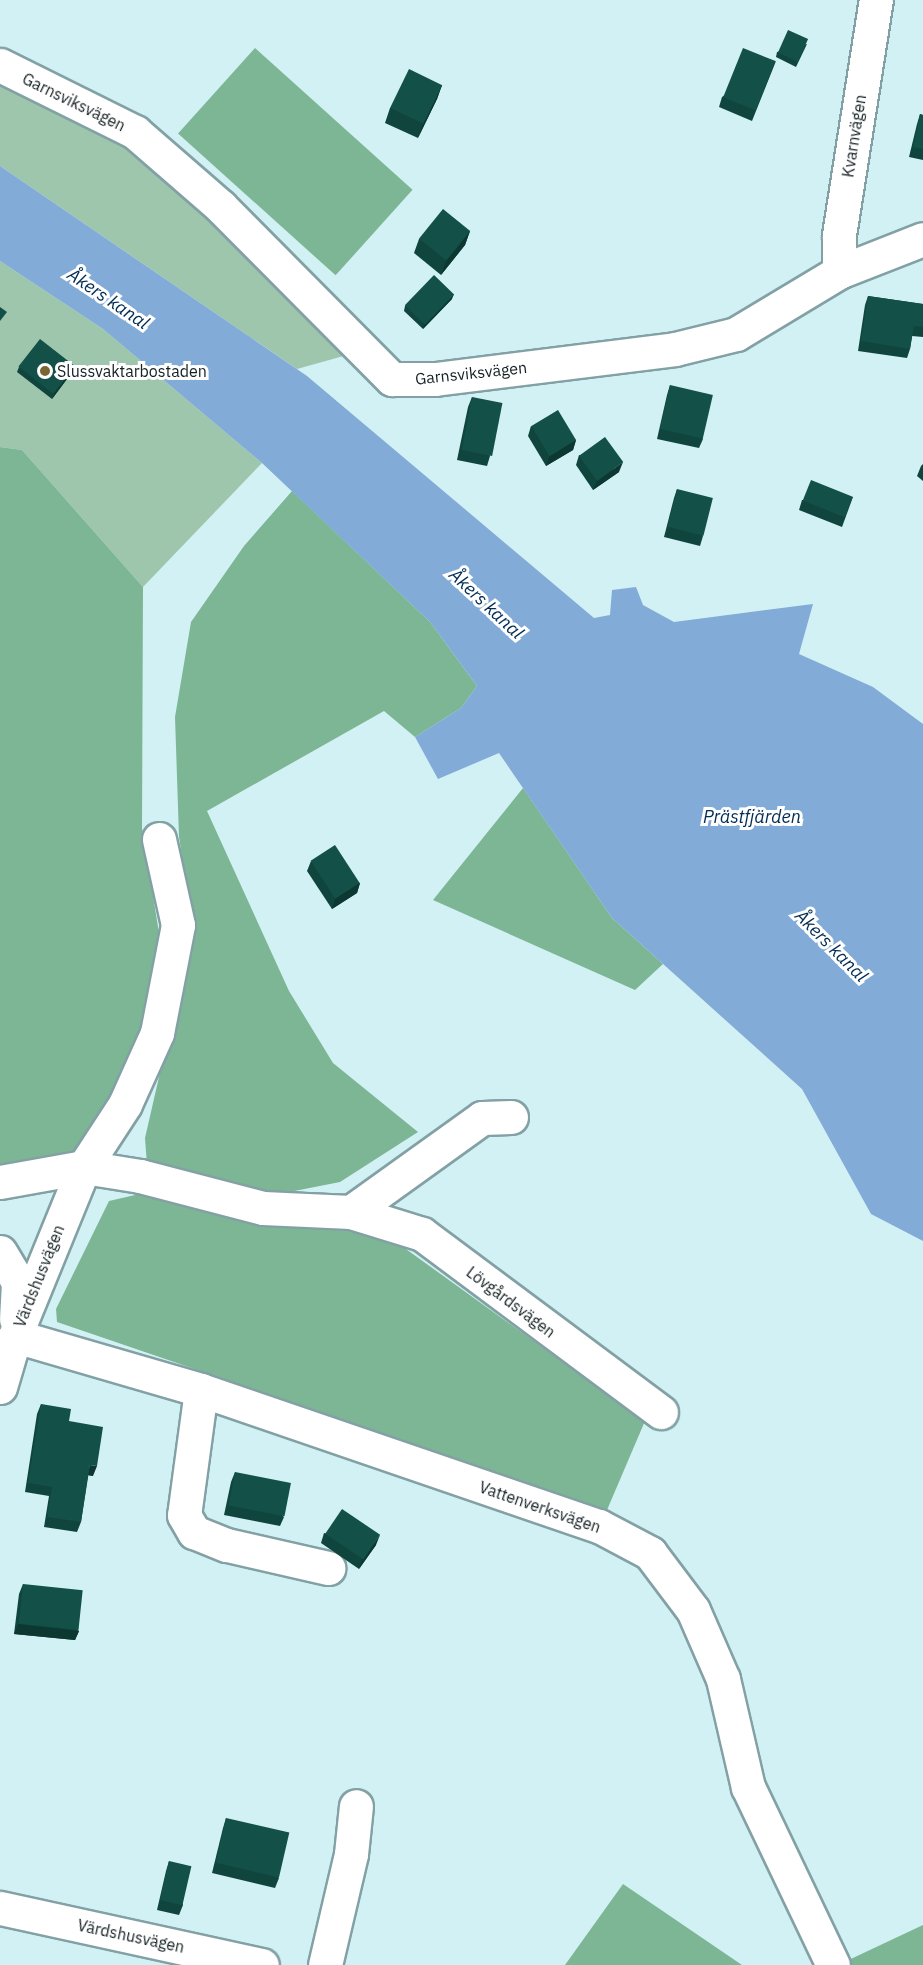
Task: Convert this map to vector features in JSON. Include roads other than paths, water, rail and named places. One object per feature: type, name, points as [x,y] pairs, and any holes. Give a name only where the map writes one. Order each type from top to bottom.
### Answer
[{"type":"street","name":"Kvarnvägen","points":[[840,272],[839,235],[876,0]]},
{"type":"street","name":"Garnsviksvägen","points":[[0,65],[135,132],[220,206],[392,379],[435,379],[675,349],[736,334],[840,272],[923,239]]},
{"type":"street","name":"Värdshusvägen","points":[[0,1387],[15,1336],[84,1167],[125,1104],[157,1033],[178,925],[159,839]]},
{"type":"street","points":[[351,1212],[482,1118],[511,1118]]},
{"type":"street","points":[[0,1182],[84,1167]]},
{"type":"street","name":"Lövgårdsvägen","points":[[84,1167],[140,1176],[263,1208],[351,1212],[422,1234],[662,1412]]},
{"type":"street","points":[[0,1252],[18,1282],[15,1336]]},
{"type":"street","name":"Vattenverksvägen","points":[[15,1336],[201,1390],[599,1526],[650,1553],[693,1610],[723,1679],[748,1787],[833,1965]]},
{"type":"street","points":[[201,1390],[184,1515],[194,1532],[227,1545],[328,1568]]},
{"type":"street","points":[[325,1965],[351,1854],[356,1806]]},
{"type":"street","name":"Värdshusvägen","points":[[0,1908],[262,1965]]},
{"type":"water","name":"Prästfjärden","points":[[0,166],[307,376],[594,618],[610,615],[612,590],[636,587],[643,605],[674,622],[813,604],[799,654],[873,687],[923,724],[923,1241],[871,1214],[802,1089],[612,918],[499,753],[438,779],[415,737],[461,708],[477,686],[430,622],[262,463],[103,329],[0,261]]},
{"type":"place","name":"Slussvaktarbostaden","points":[[45,371]]},
{"type":"water label","name":"Åkers kanal","points":[[108,299]]},
{"type":"water label","name":"Åkers kanal","points":[[486,604]]},
{"type":"water label","name":"Åkers kanal","points":[[831,946]]}]
